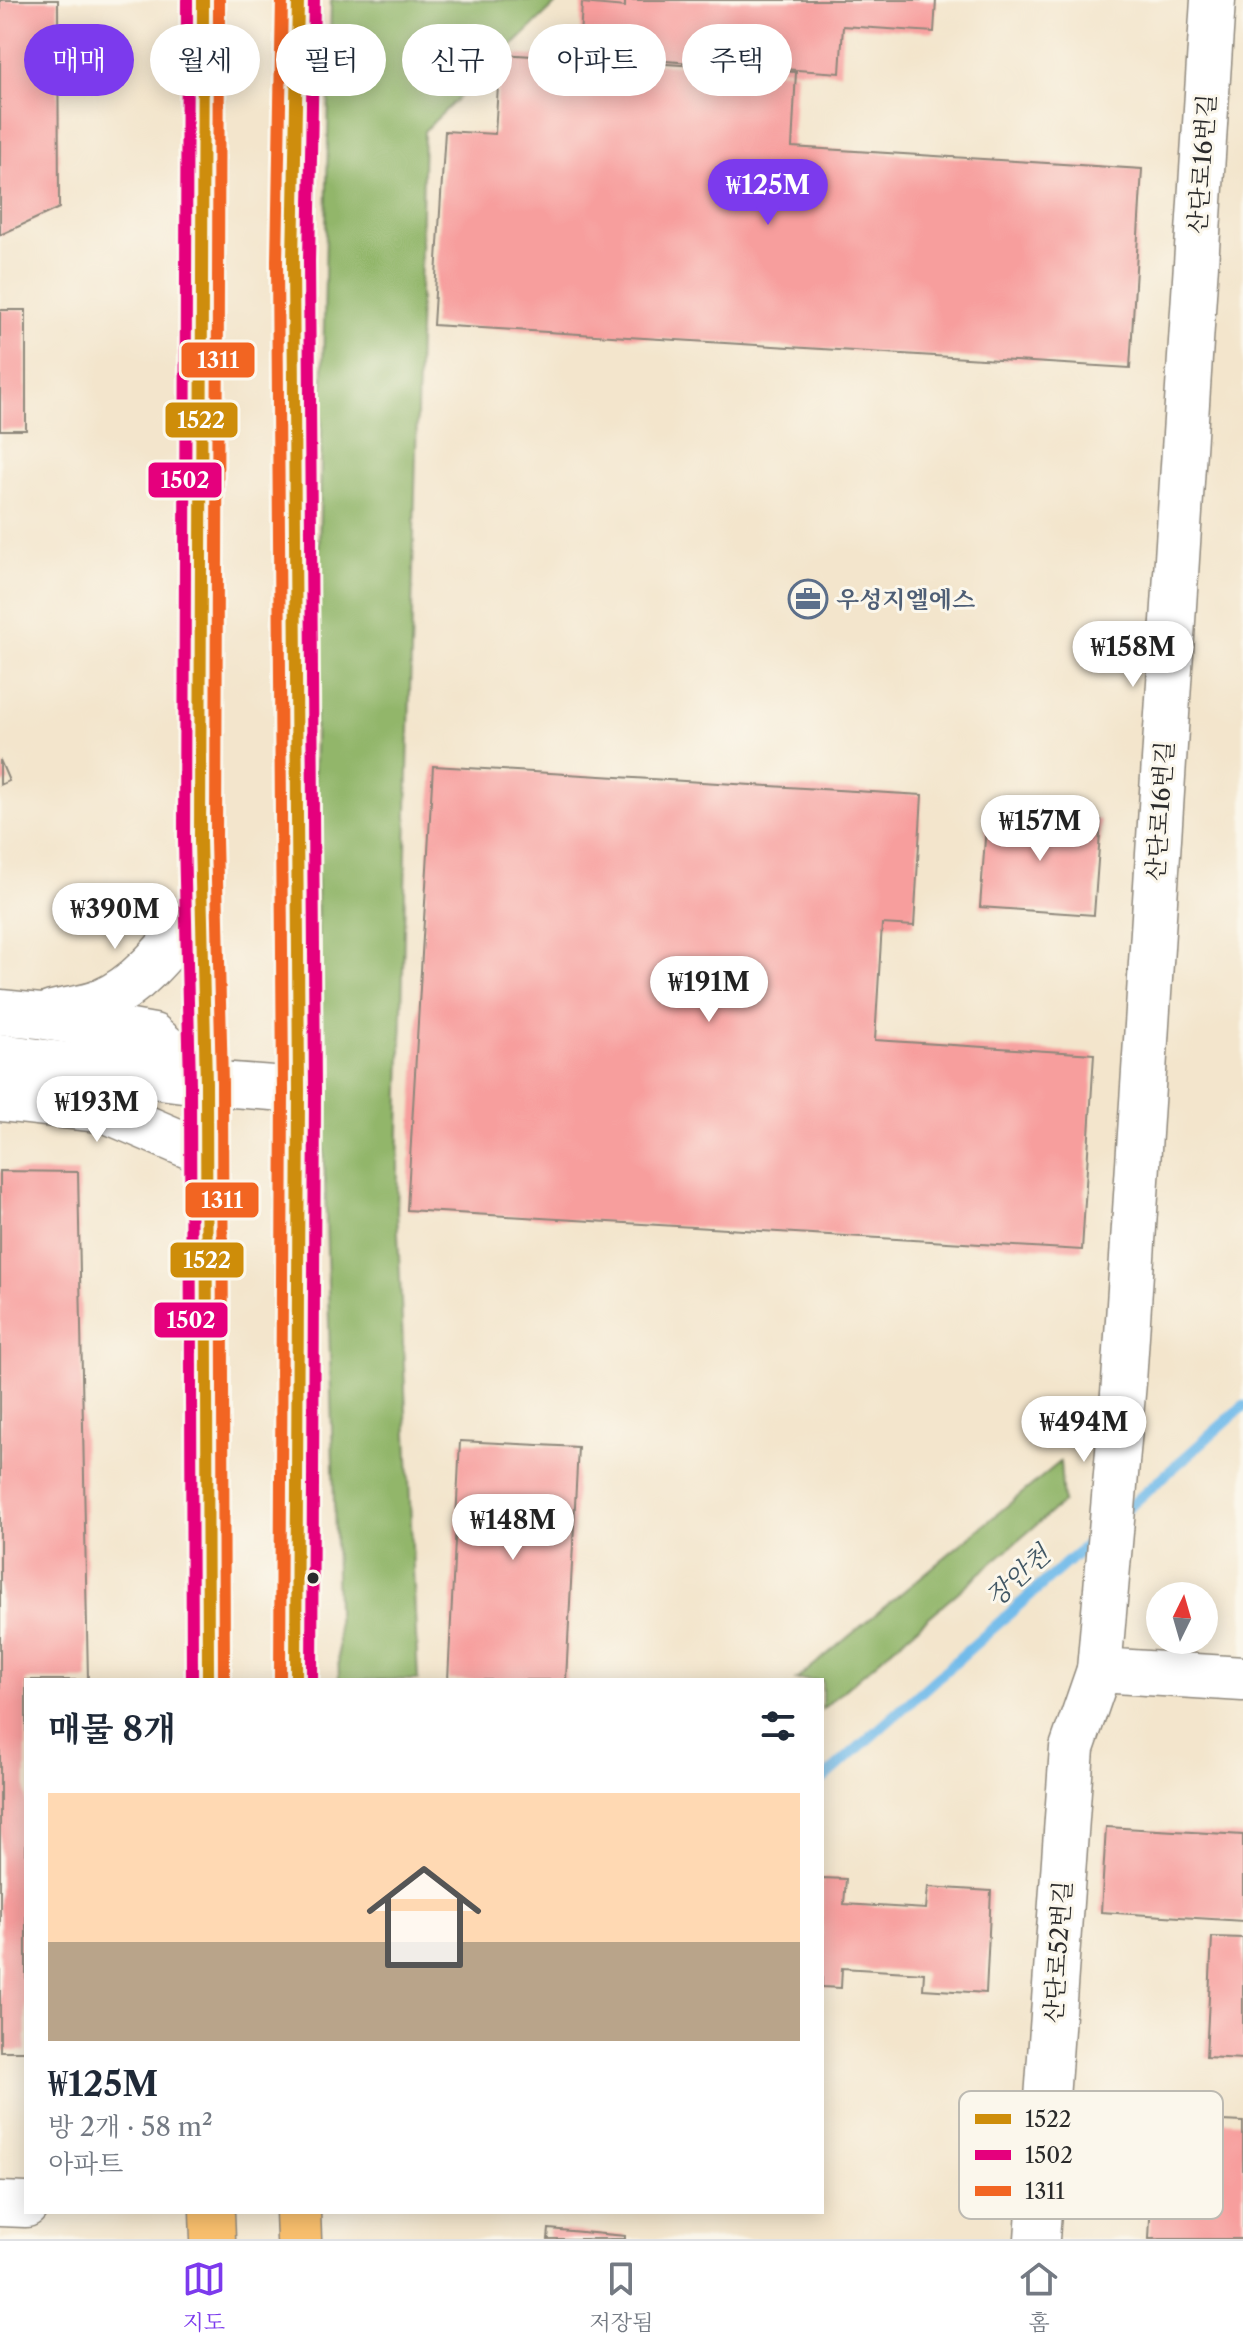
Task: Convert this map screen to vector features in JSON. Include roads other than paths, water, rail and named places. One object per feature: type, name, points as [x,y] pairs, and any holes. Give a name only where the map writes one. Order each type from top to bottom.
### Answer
[{"type":"main road","points":[[203,0],[202,906],[206,1083],[208,1678]]},
{"type":"main road","points":[[296,1678],[299,1090],[293,276],[298,0]]},
{"type":"main road","points":[[212,2214],[213,2239]]},
{"type":"main road","points":[[298,2214],[299,2239]]},
{"type":"street","name":"산단로16번길","points":[[1099,1670],[1124,1382],[1213,0]]},
{"type":"street","points":[[20,1014],[102,1001],[130,983],[157,959],[202,906]]},
{"type":"street","points":[[20,1014],[153,1036],[206,1083]]},
{"type":"street","points":[[0,1056],[206,1083],[299,1090]]},
{"type":"street","points":[[0,1099],[107,1111],[205,1153]]},
{"type":"street","points":[[1099,1670],[1243,1679]]},
{"type":"street","name":"산단로52번길","points":[[1048,2091],[1072,1748],[1099,1670]]},
{"type":"street","points":[[0,2204],[24,2205]]},
{"type":"street","name":"산단로52번길","points":[[1037,2239],[1038,2219]]},
{"type":"waterway","name":"장안천","points":[[1127,1509],[1243,1406]]},
{"type":"waterway","name":"장안천","points":[[824,1778],[1099,1534]]},
{"type":"place","name":"우성지엘에스","points":[[808,599]]}]
